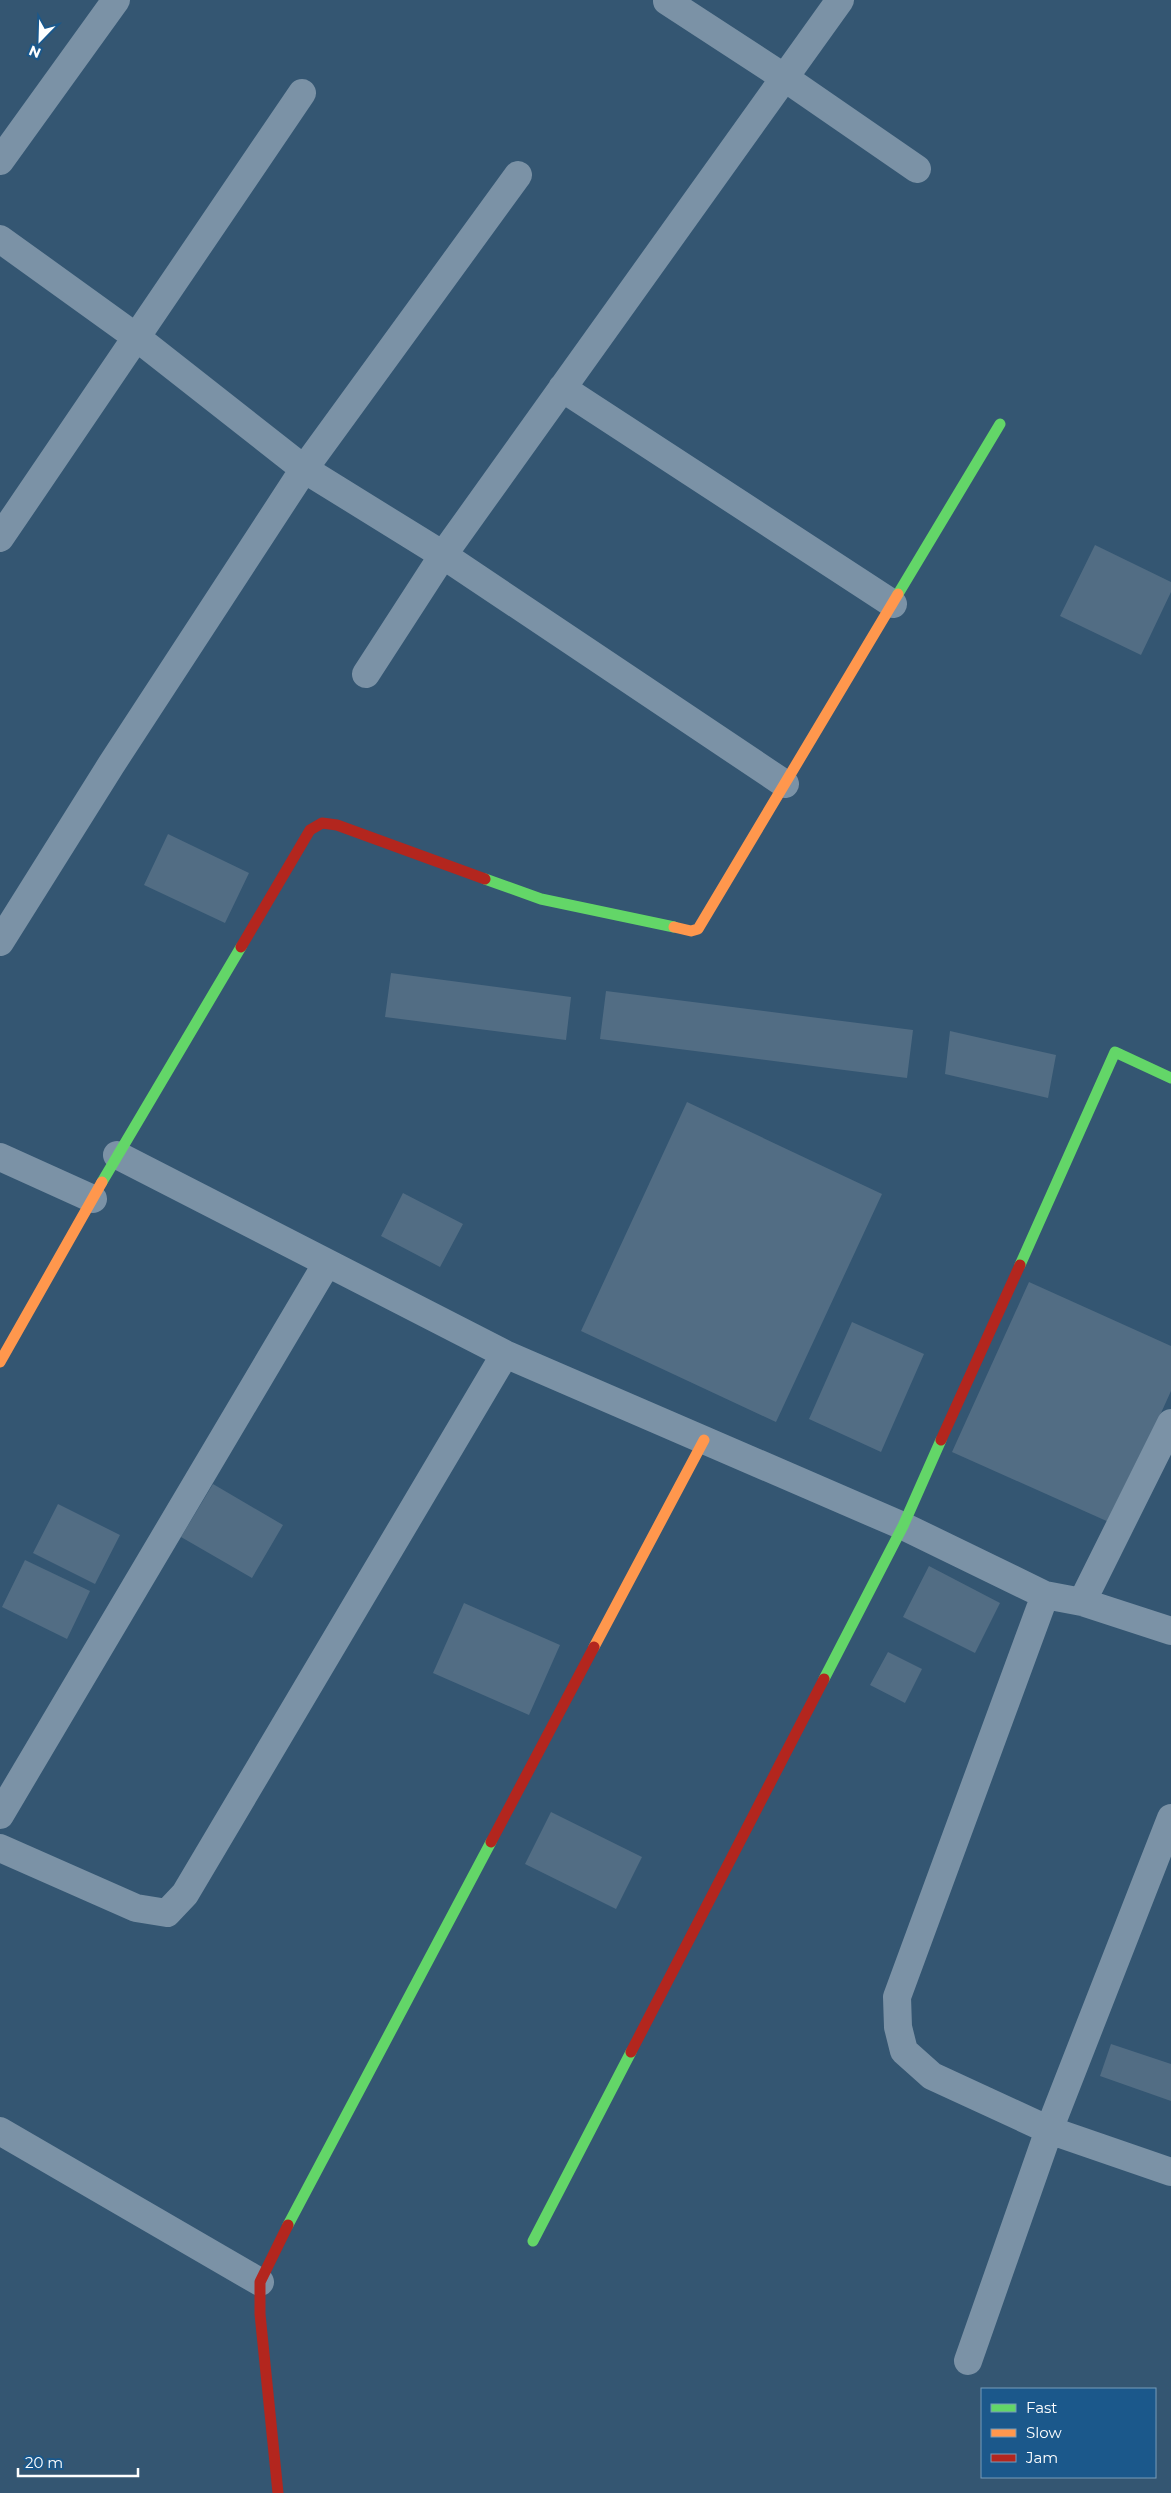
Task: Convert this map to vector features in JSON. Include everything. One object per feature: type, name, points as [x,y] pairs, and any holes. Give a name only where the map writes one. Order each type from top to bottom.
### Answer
[{"type":"street","points":[[0,160],[116,0]]},
{"type":"street","points":[[366,674],[443,556],[840,0]]},
{"type":"street","points":[[667,1],[918,169]]},
{"type":"street","points":[[0,538],[302,93]]},
{"type":"street","points":[[0,942],[111,764],[304,469],[518,175]]},
{"type":"street","points":[[0,238],[136,337],[304,469],[443,556],[785,784]]},
{"type":"street","points":[[562,388],[893,604]]},
{"type":"street","points":[[0,1362],[117,1155],[310,830],[322,823],[337,824],[541,899],[691,931],[698,929],[1000,424]]},
{"type":"street","points":[[533,2241],[903,1526],[1115,1052],[1171,1078]]},
{"type":"street","points":[[117,1155],[505,1354],[903,1526],[1045,1595],[1082,1602],[1171,1631]]},
{"type":"street","points":[[0,1157],[93,1198]]},
{"type":"street","points":[[0,1815],[327,1263]]},
{"type":"street","points":[[0,1848],[136,1908],[167,1914],[185,1894],[505,1354]]},
{"type":"street","points":[[1082,1602],[1171,1422]]},
{"type":"street","points":[[278,2493],[260,2314],[260,2282],[264,2270],[704,1440]]},
{"type":"street","points":[[1045,1595],[897,1997],[898,2027],[904,2051],[932,2076],[1049,2130],[1171,2172]]},
{"type":"street","points":[[968,2361],[1049,2130],[1171,1818]]},
{"type":"street","points":[[0,2131],[260,2282]]},
{"type":"building","points":[[1095,545],[1171,582],[1171,592],[1141,655],[1060,616]]},
{"type":"building","points":[[168,834],[249,873],[225,923],[144,885]]},
{"type":"building","points":[[391,973],[571,997],[566,1040],[385,1017]]},
{"type":"building","points":[[606,991],[913,1030],[907,1078],[600,1039]]},
{"type":"building","points":[[950,1031],[1056,1055],[1048,1098],[945,1074]]},
{"type":"building","points":[[687,1102],[882,1194],[776,1422],[581,1331]]},
{"type":"building","points":[[403,1193],[463,1224],[440,1267],[381,1236]]},
{"type":"building","points":[[1029,1282],[1171,1346],[1171,1391],[1111,1523],[952,1452]]},
{"type":"building","points":[[852,1322],[924,1354],[881,1452],[809,1419]]},
{"type":"building","points":[[213,1484],[283,1525],[252,1578],[181,1537]]},
{"type":"building","points":[[58,1504],[120,1535],[95,1584],[33,1553]]},
{"type":"building","points":[[25,1560],[90,1591],[67,1639],[2,1607]]},
{"type":"building","points":[[929,1566],[1000,1603],[975,1653],[903,1617]]},
{"type":"building","points":[[464,1603],[560,1645],[529,1715],[433,1673]]},
{"type":"building","points":[[888,1652],[922,1669],[905,1703],[870,1685]]},
{"type":"building","points":[[551,1812],[642,1857],[616,1909],[525,1864]]},
{"type":"building","points":[[1111,2044],[1171,2064],[1171,2101],[1100,2076]]},
{"type":"traffic: fast","points":[[898,594],[1000,424]]},
{"type":"traffic: fast","points":[[485,879],[541,899],[674,927]]},
{"type":"traffic: fast","points":[[102,1182],[241,947]]},
{"type":"traffic: fast","points":[[1020,1265],[1115,1052],[1171,1078]]},
{"type":"traffic: fast","points":[[824,1679],[903,1526],[941,1440]]},
{"type":"traffic: fast","points":[[288,2225],[491,1842]]},
{"type":"traffic: fast","points":[[533,2241],[631,2052]]},
{"type":"traffic: slow","points":[[674,927],[691,931],[698,929],[898,594]]},
{"type":"traffic: slow","points":[[0,1362],[102,1182]]},
{"type":"traffic: slow","points":[[594,1647],[704,1440]]},
{"type":"traffic: jam","points":[[241,947],[310,830],[322,823],[337,825],[485,879]]},
{"type":"traffic: jam","points":[[941,1440],[1020,1265]]},
{"type":"traffic: jam","points":[[491,1842],[594,1647]]},
{"type":"traffic: jam","points":[[631,2052],[824,1679]]},
{"type":"traffic: jam","points":[[278,2493],[260,2314],[260,2282],[288,2225]]}]
